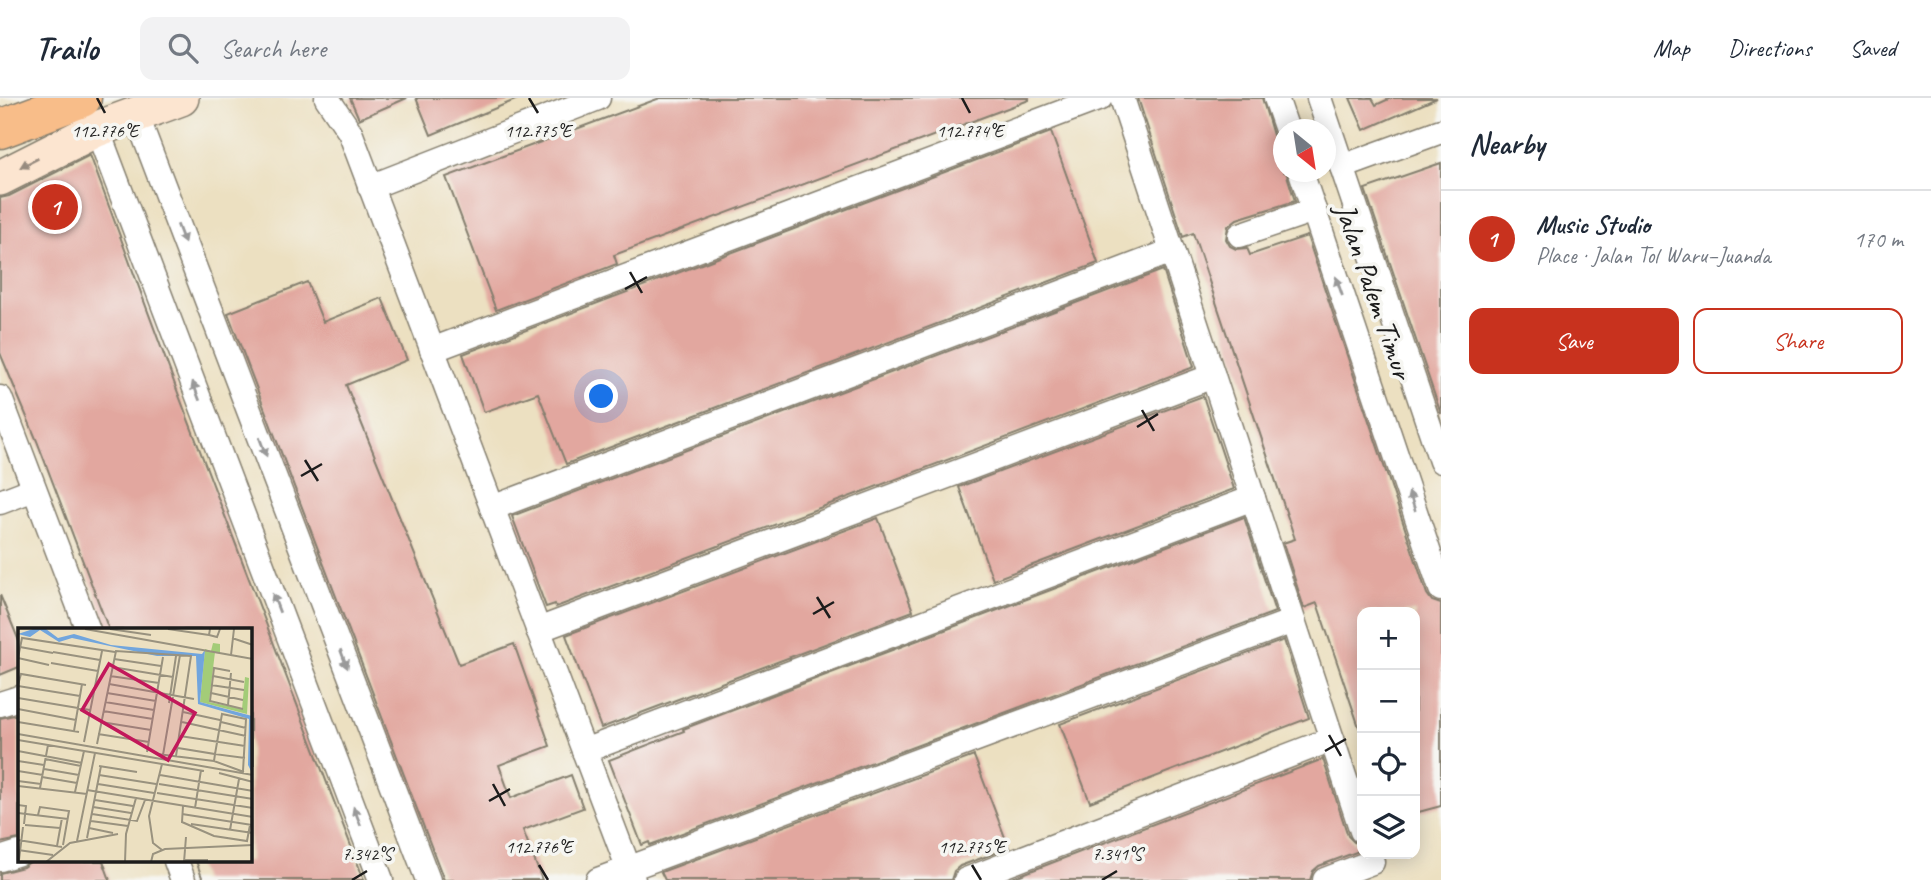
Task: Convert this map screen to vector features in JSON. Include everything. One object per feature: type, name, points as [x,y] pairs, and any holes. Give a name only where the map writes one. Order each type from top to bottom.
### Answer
[{"type":"highway","points":[[0,129],[81,111]]},
{"type":"highway","points":[[0,136],[81,111]]},
{"type":"main road","points":[[0,178],[81,111],[136,114],[181,98]]},
{"type":"street","points":[[327,98],[350,132],[630,874]]},
{"type":"street","points":[[347,98],[351,110],[350,132]]},
{"type":"street","points":[[370,187],[598,98]]},
{"type":"street","points":[[432,350],[1100,98]]},
{"type":"street","points":[[1122,98],[1357,816]]},
{"type":"street","points":[[1276,98],[1283,119]]},
{"type":"street","name":"Jalan Palem Timur","points":[[1319,98],[1441,461]]},
{"type":"street","points":[[81,111],[381,880]]},
{"type":"street","points":[[136,114],[428,880]]},
{"type":"street","points":[[1342,167],[1441,131]]},
{"type":"street","name":"Jalan Palem Timur","points":[[1305,182],[1441,589]]},
{"type":"street","points":[[1240,235],[1314,209]]},
{"type":"street","points":[[492,508],[1172,251]]},
{"type":"street","points":[[538,630],[1213,376]]},
{"type":"street","points":[[0,398],[87,628]]},
{"type":"street","points":[[1388,428],[1427,419]]},
{"type":"street","points":[[0,502],[34,489]]},
{"type":"street","points":[[584,751],[1253,498]]},
{"type":"street","points":[[598,880],[630,874],[1293,621]]},
{"type":"street","points":[[0,704],[18,698]]},
{"type":"street","points":[[966,880],[1332,739]]},
{"type":"street","points":[[0,859],[18,853]]},
{"type":"street","points":[[176,862],[183,880]]},
{"type":"street","points":[[1325,880],[1374,865]]},
{"type":"building","points":[[350,98],[407,98],[359,119]]},
{"type":"building","points":[[416,98],[520,98],[431,135]]},
{"type":"building","points":[[660,98],[1029,100],[614,255],[617,264],[496,310],[446,177]]},
{"type":"building","points":[[1138,98],[1262,98],[1273,135],[1273,182],[1289,182],[1295,201],[1237,219],[1228,226],[1226,239],[1230,246],[1236,249],[1247,248],[1250,255],[1307,236],[1427,594],[1432,601],[1441,604],[1441,806],[1420,812],[1420,607],[1357,607],[1357,721],[1317,603],[1304,608],[1283,543],[1295,539],[1193,233],[1183,237]]},
{"type":"building","points":[[1350,98],[1372,98],[1376,105],[1391,98],[1437,98],[1364,130]]},
{"type":"building","points":[[1051,132],[1098,263],[566,464],[538,393],[484,412],[463,354]]},
{"type":"building","points":[[90,155],[364,880],[203,880],[196,862],[252,862],[252,628],[108,628],[37,441],[0,353],[0,198]]},
{"type":"building","points":[[1441,163],[1441,414],[1365,189]]},
{"type":"building","points":[[1163,270],[1194,367],[556,607],[555,604],[546,607],[512,516]]},
{"type":"building","points":[[307,282],[323,322],[382,298],[407,360],[346,385],[459,664],[514,644],[550,746],[499,765],[511,798],[571,775],[583,808],[523,830],[542,880],[444,880],[228,313]]},
{"type":"building","points":[[1203,396],[1234,489],[993,580],[959,487]]},
{"type":"building","points":[[1244,517],[1275,612],[650,845],[649,842],[642,845],[609,760],[684,731],[683,729]]},
{"type":"building","points":[[878,518],[913,611],[601,728],[566,635]]},
{"type":"building","points":[[0,595],[18,639],[18,667],[0,675]]},
{"type":"building","points":[[1284,640],[1309,718],[1090,802],[1060,724]]},
{"type":"building","points":[[18,714],[18,839],[0,843],[0,718]]},
{"type":"building","points":[[974,756],[1009,848],[960,866],[954,871],[951,880],[665,880],[661,872]]},
{"type":"building","points":[[1323,759],[1348,836],[1357,845],[1357,852],[1319,866],[1313,871],[1310,880],[1007,880]]},
{"type":"building","points":[[30,862],[103,862],[110,880],[0,880],[0,873],[23,867]]},
{"type":"place","name":"Music Studio","points":[[55,207]]}]
